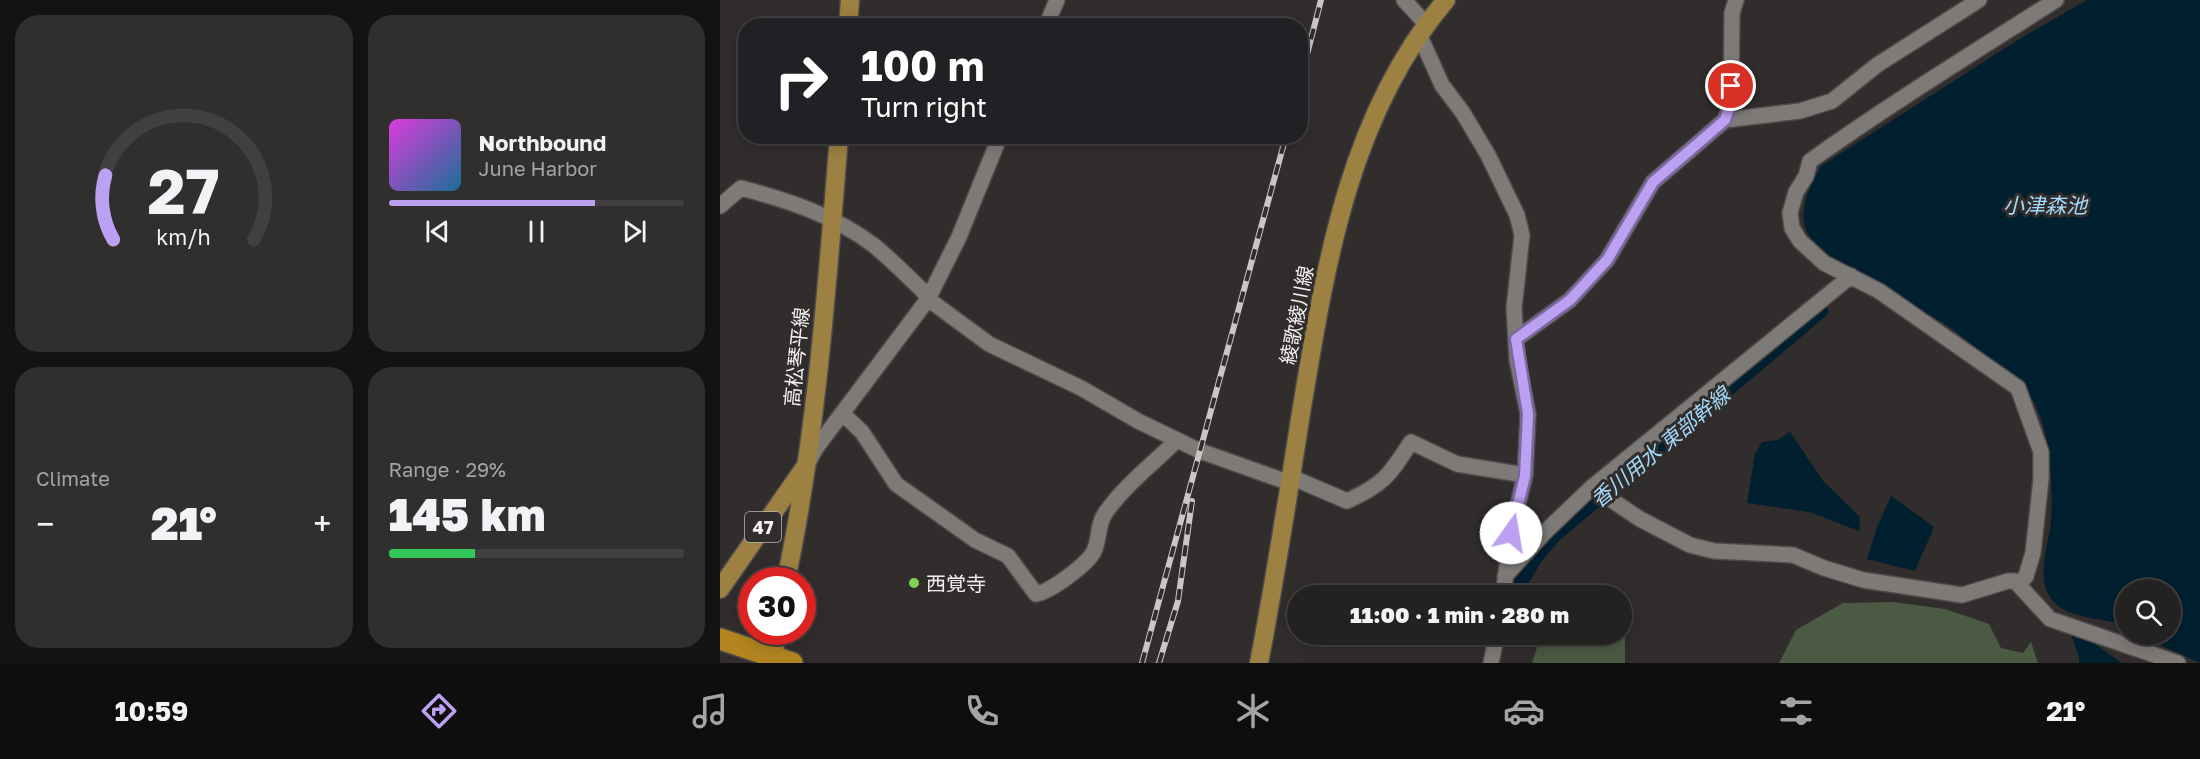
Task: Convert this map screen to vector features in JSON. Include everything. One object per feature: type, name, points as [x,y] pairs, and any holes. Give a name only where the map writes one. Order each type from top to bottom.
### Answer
[{"type":"highway","points":[[720,639],[780,660]]},
{"type":"main road","points":[[849,18],[850,0]]},
{"type":"main road","name":"綾歌綾川線","points":[[1259,663],[1323,291],[1336,227],[1351,173],[1371,124],[1423,29],[1446,0]]},
{"type":"main road","name":"高松琴平線","points":[[788,567],[807,465],[818,376],[838,144]]},
{"type":"main road","name":"47","points":[[720,589],[807,465]]},
{"type":"main road","points":[[778,645],[780,660]]},
{"type":"street","points":[[1049,18],[1057,0]]},
{"type":"street","points":[[1404,0],[1423,29],[1442,85],[1463,113],[1488,155],[1517,215],[1522,235],[1514,308],[1516,339],[1528,414],[1525,476],[1511,533],[1504,585]]},
{"type":"street","points":[[1516,339],[1570,300],[1607,260],[1653,182],[1725,120],[1731,103],[1732,13],[1736,0]]},
{"type":"street","points":[[1725,120],[1800,111],[1832,101],[1877,65],[1979,0]]},
{"type":"street","points":[[2019,584],[2026,576],[2033,553],[2041,452],[2018,388],[1879,291],[1824,263],[1800,241],[1792,228],[1790,213],[1796,192],[1806,176],[1810,161],[1868,120],[2056,0]]},
{"type":"street","points":[[807,465],[816,448],[928,299],[959,237],[997,144]]},
{"type":"street","points":[[720,206],[741,188],[791,201],[832,220],[873,245],[923,291],[928,299],[990,344],[1177,440],[1239,467],[1291,480],[1347,501],[1376,488],[1393,469],[1411,442],[1457,464],[1525,476]]},
{"type":"street","points":[[1505,576],[1545,532],[1592,487],[1851,276]]},
{"type":"street","points":[[843,414],[862,432],[896,484],[975,540],[1008,556],[1036,594],[1047,592],[1088,559],[1095,550],[1097,532],[1105,513],[1177,440]]},
{"type":"street","points":[[1592,487],[1640,519],[1690,544],[1714,551],[1793,555],[1824,568],[1863,580],[1962,595],[2008,581],[2019,584],[2050,619],[2178,663]]},
{"type":"street","points":[[1491,663],[1495,645]]},
{"type":"green space","points":[[1893,602],[1945,609],[1989,624],[2001,648],[2023,653],[2031,642],[2038,663],[1779,663],[1796,630],[1843,603]]},
{"type":"green space","points":[[1538,645],[1625,645],[1625,663],[1532,663]]},
{"type":"water","name":"小津森池","points":[[2087,0],[2200,0],[2200,663],[2160,645],[2181,645],[2181,579],[2115,579],[2115,623],[2068,612],[2053,601],[2047,592],[2043,573],[2051,522],[2051,472],[2045,433],[2033,402],[2025,391],[1952,329],[1849,269],[1814,242],[1806,230],[1804,213],[1807,196],[1821,166],[2021,38]]},
{"type":"water","points":[[1790,432],[1823,481],[1860,517],[1859,531],[1809,512],[1747,503],[1755,454],[1762,442],[1778,440]]},
{"type":"water","points":[[1891,496],[1934,527],[1915,571],[1867,559],[1877,527]]},
{"type":"water","points":[[2068,625],[2122,663],[2079,663]]},
{"type":"waterway","name":"香川用水 東部幹線","points":[[1519,585],[1536,557],[1554,536],[1821,311]]},
{"type":"railway","points":[[1308,51],[1321,0]]},
{"type":"railway","points":[[1142,663],[1284,144]]},
{"type":"railway","points":[[1159,663],[1178,601],[1192,501]]},
{"type":"place","name":"西覚寺","points":[[914,583]]},
{"type":"route","points":[[1511,533],[1525,476],[1528,414],[1517,360],[1516,339],[1570,300],[1607,260],[1653,182],[1725,120],[1731,103],[1731,86]]}]
